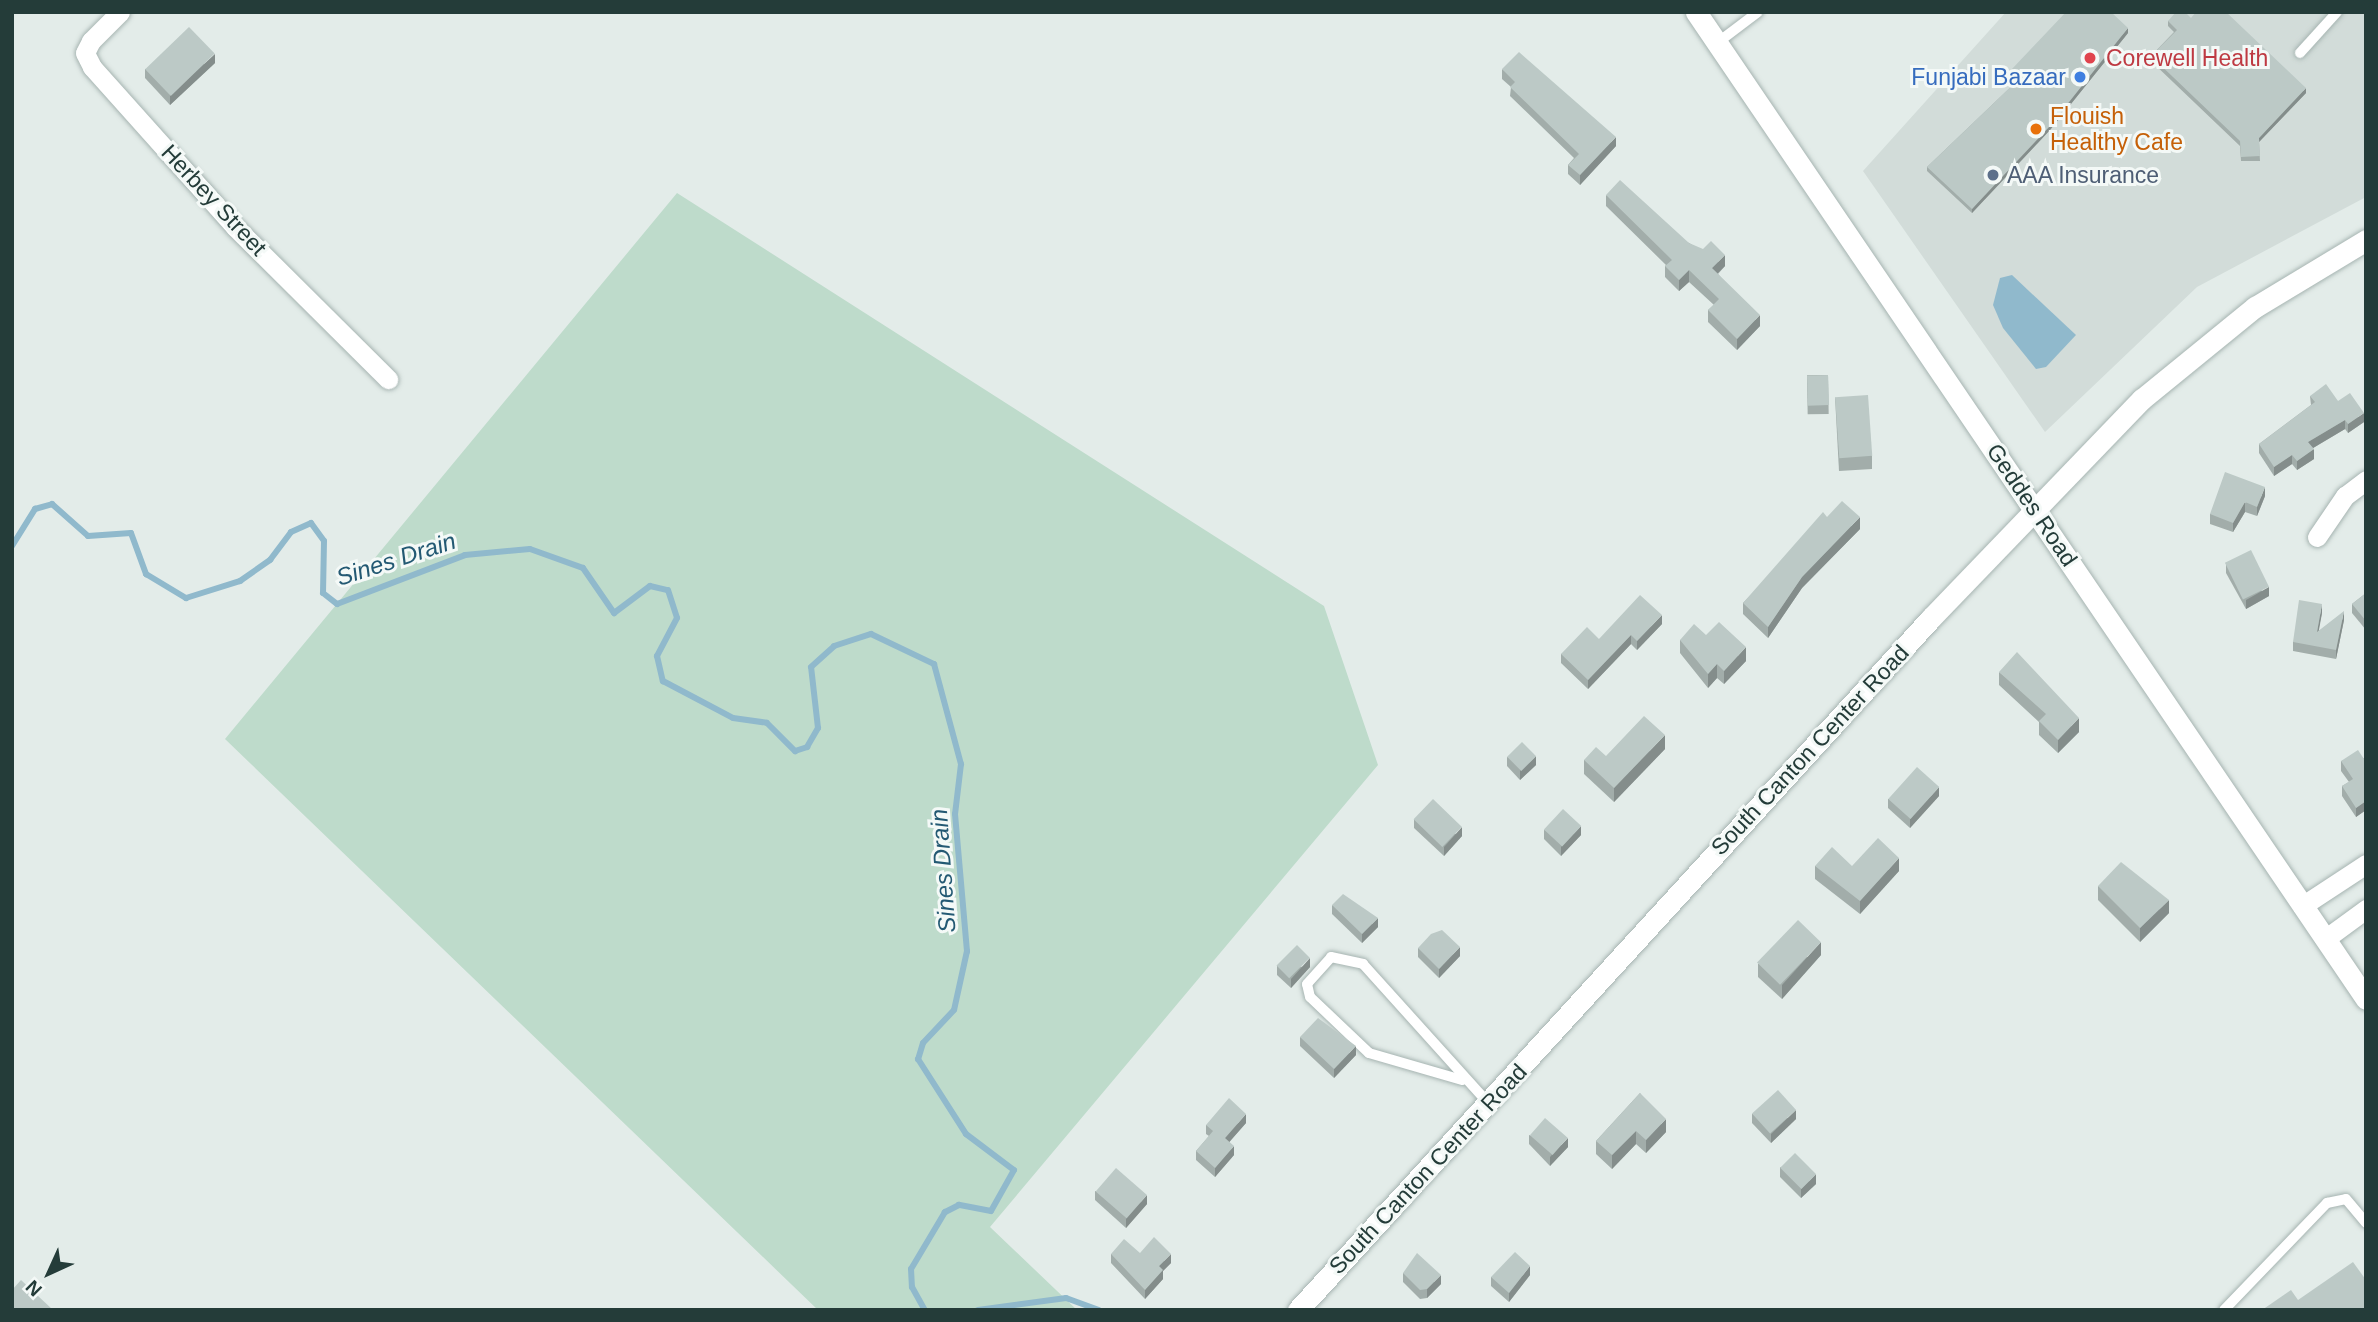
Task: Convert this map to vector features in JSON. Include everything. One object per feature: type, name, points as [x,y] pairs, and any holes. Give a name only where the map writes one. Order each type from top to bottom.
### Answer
[{"type":"main road","name":"Geddes Road","points":[[1696,12],[2366,999]]},
{"type":"main road","name":"South Canton Center Road","points":[[1298,1310],[2035,509],[2142,399],[2213,339],[2310,270],[2366,240]]},
{"type":"street","name":"Herbey Street","points":[[120,12],[91,41],[85,53],[92,67],[235,227],[388,379]]},
{"type":"street","points":[[2317,537],[2345,496],[2366,480]]},
{"type":"street","points":[[2302,906],[2366,864]]},
{"type":"street","points":[[2325,939],[2366,909]]},
{"type":"lane","points":[[1717,44],[1758,12]]},
{"type":"lane","points":[[2300,53],[2337,12]]},
{"type":"lane","points":[[1462,1080],[1369,1053],[1310,997],[1307,984],[1331,957],[1363,964],[1462,1080],[1489,1105]]},
{"type":"lane","points":[[2224,1310],[2327,1203],[2346,1199],[2366,1223]]},
{"type":"shaded area","points":[[2006,12],[2366,12],[2366,197],[2197,287],[2045,432],[1863,171]]},
{"type":"green space","points":[[677,193],[1324,606],[1378,765],[990,1227],[1077,1310],[818,1310],[225,739]]},
{"type":"water","points":[[2012,275],[2076,335],[2046,367],[2036,369],[2003,328],[1993,305],[2000,278]]},
{"type":"building","points":[[2066,12],[2111,12],[2128,28],[2050,126],[1972,209],[1927,167],[2020,78],[2011,70]]},
{"type":"building","points":[[2176,12],[2185,12],[2191,18],[2196,12],[2226,12],[2306,88],[2259,138],[2260,156],[2241,157],[2240,141],[2151,56],[2177,30],[2168,21]]},
{"type":"building","points":[[189,27],[215,54],[171,96],[145,69]]},
{"type":"building","points":[[1519,52],[1616,137],[1580,175],[1568,165],[1579,154],[1510,87],[1515,82],[1502,69]]},
{"type":"building","points":[[1620,180],[1689,243],[1703,249],[1711,241],[1725,255],[1712,268],[1760,315],[1737,339],[1708,310],[1719,299],[1689,270],[1679,280],[1665,266],[1672,260],[1606,195]]},
{"type":"building","points":[[1828,375],[1829,405],[1808,406],[1807,376]]},
{"type":"building","points":[[2326,384],[2338,401],[2350,393],[2364,413],[2348,424],[2345,420],[2308,442],[2314,449],[2297,461],[2292,455],[2274,467],[2259,444],[2315,402],[2310,396]]},
{"type":"building","points":[[1868,395],[1872,456],[1839,458],[1835,397]]},
{"type":"building","points":[[2225,472],[2265,487],[2257,507],[2245,502],[2233,523],[2210,514]]},
{"type":"building","points":[[1842,501],[1860,517],[1802,577],[1768,627],[1743,603],[1823,512],[1827,517]]},
{"type":"building","points":[[2251,550],[2269,587],[2243,600],[2225,563]]},
{"type":"building","points":[[2366,593],[2366,621],[2352,604]]},
{"type":"building","points":[[1640,595],[1662,615],[1637,641],[1631,635],[1588,680],[1561,654],[1587,627],[1599,639]]},
{"type":"building","points":[[2299,600],[2322,604],[2317,632],[2344,611],[2336,650],[2293,642]]},
{"type":"building","points":[[1719,622],[1746,647],[1724,671],[1717,664],[1708,674],[1680,640],[1694,624],[1706,635]]},
{"type":"building","points":[[2017,652],[2079,718],[2058,740],[2039,721],[2046,714],[1999,672]]},
{"type":"building","points":[[1644,716],[1665,735],[1614,788],[1584,760],[1596,747],[1606,756]]},
{"type":"building","points":[[1522,742],[1536,756],[1521,771],[1507,757]]},
{"type":"building","points":[[2358,750],[2364,759],[2366,758],[2366,801],[2356,808],[2342,786],[2353,779],[2341,761]]},
{"type":"building","points":[[1917,767],[1939,787],[1911,819],[1888,799]]},
{"type":"building","points":[[1433,799],[1462,827],[1442,847],[1414,819]]},
{"type":"building","points":[[1563,809],[1581,826],[1562,847],[1544,829]]},
{"type":"building","points":[[1878,838],[1899,858],[1860,901],[1815,866],[1832,847],[1852,866]]},
{"type":"building","points":[[2121,862],[2169,900],[2140,928],[2098,886]]},
{"type":"building","points":[[1343,894],[1378,918],[1362,934],[1332,905]]},
{"type":"building","points":[[1798,920],[1821,942],[1780,985],[1757,962]]},
{"type":"building","points":[[1442,930],[1460,947],[1439,969],[1418,948],[1431,934]]},
{"type":"building","points":[[1297,945],[1310,958],[1289,978],[1276,966]]},
{"type":"building","points":[[1318,1018],[1356,1046],[1334,1069],[1300,1037]]},
{"type":"building","points":[[1778,1090],[1796,1110],[1770,1133],[1752,1113]]},
{"type":"building","points":[[1640,1093],[1666,1119],[1646,1140],[1636,1131],[1612,1155],[1596,1141]]},
{"type":"building","points":[[1229,1098],[1246,1114],[1225,1138],[1234,1146],[1215,1168],[1196,1151],[1213,1131],[1206,1125]]},
{"type":"building","points":[[1545,1118],[1568,1138],[1553,1155],[1530,1135]]},
{"type":"building","points":[[1795,1153],[1816,1174],[1801,1189],[1780,1168]]},
{"type":"building","points":[[1116,1168],[1147,1195],[1127,1218],[1096,1191]]},
{"type":"building","points":[[1154,1237],[1171,1254],[1159,1266],[1163,1270],[1145,1290],[1111,1254],[1124,1239],[1140,1253]]},
{"type":"building","points":[[1515,1252],[1530,1266],[1509,1293],[1491,1277]]},
{"type":"building","points":[[1417,1253],[1441,1275],[1427,1289],[1420,1290],[1403,1273]]},
{"type":"building","points":[[2353,1262],[2366,1280],[2366,1310],[2262,1310],[2291,1290],[2298,1300]]},
{"type":"building","points":[[21,1280],[53,1310],[12,1310],[12,1290]]},
{"type":"waterway","name":"Sines Drain","points":[[12,546],[35,509],[52,504],[88,536],[131,533],[146,574],[186,598],[240,581],[270,560],[291,532],[311,523],[324,541],[323,593],[337,604],[465,555],[530,549],[583,568],[614,613],[650,586],[668,590],[677,618],[657,656],[663,681],[733,718],[767,723],[795,751],[807,747],[818,728],[811,667],[834,646],[871,634],[934,664],[961,764],[955,814],[967,951],[954,1010],[923,1043],[918,1059],[966,1134],[1014,1170],[991,1211],[959,1205],[945,1212],[911,1269],[912,1287],[925,1310]]},
{"type":"waterway","name":"Sines Drain","points":[[978,1310],[1066,1298],[1099,1310]]},
{"type":"place","name":"Corewell Health","points":[[2090,58]]},
{"type":"place","name":"Funjabi Bazaar","points":[[2080,77]]},
{"type":"place","name":"Flouish Healthy Cafe","points":[[2036,129]]},
{"type":"place","name":"AAA Insurance","points":[[1993,175]]}]
